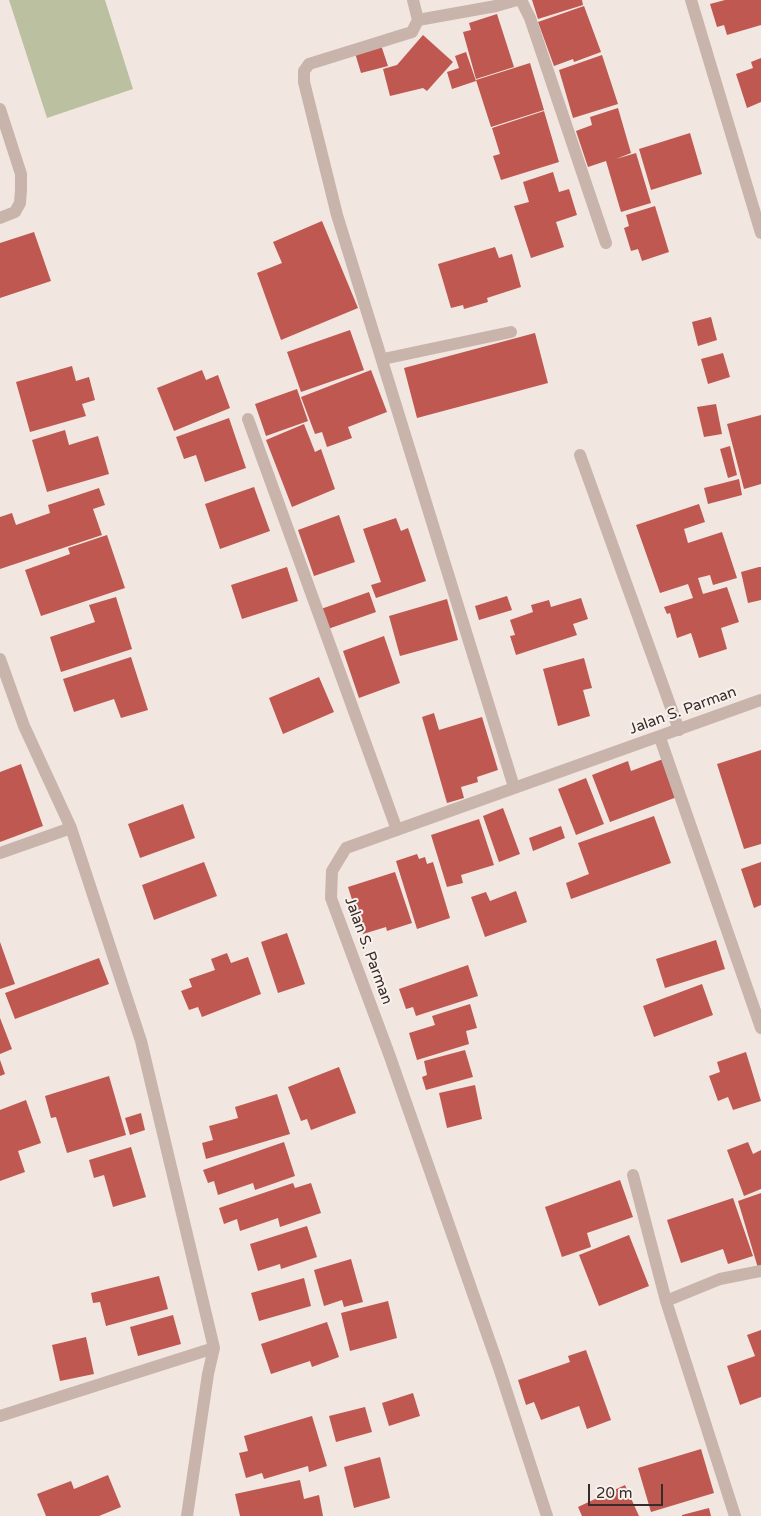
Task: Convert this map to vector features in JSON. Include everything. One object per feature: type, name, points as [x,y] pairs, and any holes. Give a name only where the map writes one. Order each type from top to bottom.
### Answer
[{"type":"street","points":[[413,0],[418,20],[412,32],[309,64],[304,71],[306,95],[337,215],[514,787]]},
{"type":"street","points":[[418,20],[496,6],[517,0]]},
{"type":"street","points":[[521,0],[530,18],[606,243]]},
{"type":"street","points":[[690,0],[761,233]]},
{"type":"street","points":[[0,109],[21,174],[21,190],[20,203],[15,212],[0,218]]},
{"type":"street","points":[[383,360],[511,332]]},
{"type":"street","points":[[248,419],[397,830]]},
{"type":"street","points":[[580,455],[679,730]]},
{"type":"street","points":[[0,659],[24,726],[71,828],[141,1041],[214,1348],[208,1374],[187,1516]]},
{"type":"street","name":"Jalan S. Parman","points":[[547,1516],[499,1368],[389,1054],[331,898],[332,870],[346,848],[514,787],[660,738],[761,700]]},
{"type":"street","points":[[660,738],[761,1028]]},
{"type":"street","points":[[0,853],[71,828]]},
{"type":"street","points":[[633,1175],[666,1301],[735,1516]]},
{"type":"street","points":[[666,1301],[720,1279],[761,1271]]},
{"type":"street","points":[[0,1416],[214,1348]]},
{"type":"green space","points":[[9,0],[105,0],[133,89],[47,118]]},
{"type":"building","points":[[532,0],[582,0],[583,5],[538,19]]},
{"type":"building","points":[[725,0],[761,0],[761,25],[727,35],[724,25],[717,27],[710,4]]},
{"type":"building","points":[[584,6],[601,52],[574,62],[573,59],[554,66],[538,22]]},
{"type":"building","points":[[497,14],[514,67],[476,79],[463,32],[471,30],[469,23]]},
{"type":"building","points":[[423,35],[453,62],[427,91],[423,88],[390,96],[383,69],[397,65]]},
{"type":"building","points":[[381,45],[388,66],[361,73],[355,53]]},
{"type":"building","points":[[466,52],[476,81],[452,89],[447,72],[459,68],[455,56]]},
{"type":"building","points":[[602,55],[618,104],[573,118],[559,70]]},
{"type":"building","points":[[761,58],[761,102],[747,108],[736,74],[753,68],[751,62]]},
{"type":"building","points":[[530,63],[544,110],[491,127],[476,80]]},
{"type":"building","points":[[618,108],[631,153],[616,159],[636,153],[651,203],[621,212],[606,161],[588,167],[576,131],[592,125],[590,117]]},
{"type":"building","points":[[544,111],[559,162],[501,180],[493,156],[500,154],[492,128]]},
{"type":"building","points":[[690,133],[702,174],[651,190],[639,149]]},
{"type":"building","points":[[553,172],[559,192],[569,189],[577,215],[556,222],[564,247],[531,258],[514,206],[529,202],[523,182]]},
{"type":"building","points":[[655,206],[669,252],[642,261],[638,249],[631,251],[624,228],[629,226],[626,215]]},
{"type":"building","points":[[322,221],[358,308],[281,340],[257,273],[282,263],[273,242]]},
{"type":"building","points":[[34,232],[51,281],[0,298],[0,243]]},
{"type":"building","points":[[495,247],[499,258],[512,254],[521,287],[487,298],[488,302],[464,309],[463,305],[451,308],[438,264]]},
{"type":"building","points":[[711,317],[717,340],[698,346],[692,322]]},
{"type":"building","points":[[350,330],[364,370],[301,392],[287,352]]},
{"type":"building","points":[[535,333],[548,383],[417,418],[404,368]]},
{"type":"building","points":[[723,353],[730,377],[708,384],[701,359]]},
{"type":"building","points":[[72,366],[76,381],[89,377],[95,400],[82,404],[86,416],[30,432],[16,382]]},
{"type":"building","points":[[202,370],[206,380],[218,375],[230,408],[174,431],[157,388]]},
{"type":"building","points":[[371,370],[387,412],[348,427],[352,438],[327,447],[322,432],[315,434],[301,397]]},
{"type":"building","points":[[297,389],[308,421],[266,436],[255,404]]},
{"type":"building","points":[[716,404],[722,434],[704,437],[697,407]]},
{"type":"building","points":[[761,415],[761,484],[744,489],[727,424]]},
{"type":"building","points":[[229,418],[246,468],[205,482],[196,455],[184,459],[176,437]]},
{"type":"building","points":[[304,424],[315,452],[321,449],[335,489],[292,507],[266,440]]},
{"type":"building","points":[[65,430],[69,445],[98,436],[109,474],[47,492],[32,440]]},
{"type":"building","points":[[730,446],[737,475],[728,478],[720,449]]},
{"type":"building","points":[[739,479],[742,495],[708,504],[704,488]]},
{"type":"building","points":[[254,487],[270,531],[220,549],[205,504]]},
{"type":"building","points":[[99,488],[105,505],[93,509],[102,535],[0,569],[0,517],[12,513],[16,525],[50,513],[48,505]]},
{"type":"building","points":[[699,504],[705,522],[684,529],[688,543],[722,532],[737,578],[713,585],[710,575],[698,578],[703,594],[727,587],[739,622],[721,628],[727,649],[699,658],[691,633],[677,638],[670,613],[667,614],[664,607],[693,598],[688,584],[660,593],[636,525]]},
{"type":"building","points":[[339,515],[355,562],[314,576],[298,530]]},
{"type":"building","points":[[396,518],[401,531],[408,528],[426,581],[376,598],[371,585],[381,582],[363,529]]},
{"type":"building","points":[[107,535],[125,588],[41,616],[25,570],[70,554],[68,548]]},
{"type":"building","points":[[287,567],[298,601],[242,619],[231,585]]},
{"type":"building","points":[[761,567],[761,600],[748,603],[741,572]]},
{"type":"building","points":[[369,592],[376,612],[328,629],[321,609]]},
{"type":"building","points":[[507,596],[512,610],[479,620],[475,606]]},
{"type":"building","points":[[116,597],[132,649],[61,672],[50,637],[95,622],[89,605]]},
{"type":"building","points":[[581,598],[588,619],[573,624],[577,635],[516,655],[510,636],[515,635],[510,620],[533,612],[531,605],[549,600],[551,607]]},
{"type":"building","points":[[447,599],[458,640],[400,656],[389,616]]},
{"type":"building","points":[[384,636],[400,683],[359,698],[343,651]]},
{"type":"building","points":[[131,657],[148,710],[121,718],[114,699],[74,712],[63,679]]},
{"type":"building","points":[[584,658],[592,688],[583,690],[590,716],[558,726],[543,669]]},
{"type":"building","points":[[319,677],[334,712],[283,734],[269,698]]},
{"type":"building","points":[[434,713],[439,730],[482,717],[498,770],[477,777],[478,782],[461,787],[464,798],[447,803],[422,717]]},
{"type":"building","points":[[761,750],[761,844],[744,849],[717,764]]},
{"type":"building","points":[[663,759],[677,797],[610,822],[592,775],[628,761],[631,771]]},
{"type":"building","points":[[21,764],[43,826],[0,842],[0,772]]},
{"type":"building","points":[[586,778],[604,824],[576,835],[558,789]]},
{"type":"building","points":[[183,804],[195,838],[140,858],[128,824]]},
{"type":"building","points":[[503,808],[520,854],[499,862],[483,816]]},
{"type":"building","points":[[654,816],[671,863],[571,899],[566,883],[589,874],[578,843]]},
{"type":"building","points":[[479,819],[494,865],[461,875],[463,883],[447,887],[431,835]]},
{"type":"building","points":[[561,826],[565,838],[533,851],[529,838]]},
{"type":"building","points":[[417,854],[419,859],[425,857],[427,864],[433,862],[450,918],[417,929],[396,861]]},
{"type":"building","points":[[204,862],[217,896],[154,920],[142,885]]},
{"type":"building","points":[[761,862],[761,905],[754,908],[741,869]]},
{"type":"building","points":[[395,872],[412,923],[387,931],[386,927],[363,934],[348,887]]},
{"type":"building","points":[[516,891],[527,922],[485,937],[471,897],[486,892],[490,901]]},
{"type":"building","points":[[287,933],[305,984],[278,993],[261,942]]},
{"type":"building","points":[[716,940],[725,969],[665,988],[656,959]]},
{"type":"building","points":[[0,942],[15,984],[0,989]]},
{"type":"building","points":[[227,953],[231,963],[248,957],[261,994],[202,1017],[198,1007],[189,1010],[181,991],[192,987],[189,979],[215,970],[211,959]]},
{"type":"building","points":[[99,958],[109,984],[15,1019],[5,993]]},
{"type":"building","points":[[468,965],[478,996],[416,1016],[413,1007],[406,1009],[399,989]]},
{"type":"building","points":[[702,984],[713,1015],[654,1037],[643,1006]]},
{"type":"building","points":[[470,1004],[477,1028],[466,1031],[469,1044],[417,1060],[409,1033],[435,1025],[432,1016]]},
{"type":"building","points":[[0,1018],[12,1049],[0,1054]]},
{"type":"building","points":[[465,1050],[473,1077],[426,1090],[422,1077],[427,1075],[424,1061]]},
{"type":"building","points":[[746,1052],[761,1101],[733,1110],[728,1097],[718,1101],[709,1076],[720,1072],[717,1062]]},
{"type":"building","points":[[0,1060],[5,1074],[0,1076]]},
{"type":"building","points":[[339,1067],[356,1113],[311,1130],[307,1119],[301,1121],[288,1087]]},
{"type":"building","points":[[109,1076],[126,1135],[67,1153],[56,1117],[51,1118],[45,1096]]},
{"type":"building","points":[[475,1085],[482,1119],[447,1128],[439,1093]]},
{"type":"building","points":[[277,1094],[290,1134],[206,1159],[202,1143],[213,1140],[209,1126],[238,1118],[235,1107]]},
{"type":"building","points":[[26,1100],[41,1143],[18,1151],[25,1172],[0,1181],[0,1110]]},
{"type":"building","points":[[141,1113],[145,1130],[130,1135],[125,1118]]},
{"type":"building","points":[[284,1142],[295,1176],[255,1190],[253,1183],[218,1195],[214,1181],[208,1183],[203,1170]]},
{"type":"building","points":[[748,1142],[753,1154],[761,1150],[761,1189],[744,1196],[727,1150]]},
{"type":"building","points":[[131,1147],[146,1197],[113,1207],[104,1175],[94,1178],[89,1160]]},
{"type":"building","points":[[620,1180],[633,1217],[587,1233],[591,1247],[562,1257],[545,1207]]},
{"type":"building","points":[[293,1183],[295,1188],[311,1183],[321,1213],[280,1227],[278,1218],[240,1231],[237,1219],[224,1224],[219,1208]]},
{"type":"building","points":[[761,1193],[761,1267],[758,1268],[738,1201]]},
{"type":"building","points":[[733,1198],[753,1256],[728,1264],[723,1249],[681,1263],[667,1220]]},
{"type":"building","points":[[307,1226],[317,1257],[281,1269],[280,1264],[258,1271],[250,1244]]},
{"type":"building","points":[[629,1235],[649,1286],[599,1306],[579,1255]]},
{"type":"building","points":[[351,1259],[363,1302],[344,1307],[342,1300],[324,1306],[314,1270]]},
{"type":"building","points":[[159,1276],[168,1309],[106,1326],[100,1302],[93,1303],[91,1293]]},
{"type":"building","points":[[304,1278],[311,1306],[259,1321],[251,1293]]},
{"type":"building","points":[[388,1301],[397,1338],[350,1351],[341,1313]]},
{"type":"building","points":[[173,1315],[181,1344],[138,1356],[130,1327]]},
{"type":"building","points":[[327,1322],[339,1357],[312,1367],[310,1361],[271,1374],[261,1344]]},
{"type":"building","points":[[761,1330],[761,1397],[740,1405],[727,1366],[755,1356],[747,1335]]},
{"type":"building","points":[[86,1337],[94,1374],[60,1381],[52,1345]]},
{"type":"building","points":[[586,1350],[611,1420],[587,1429],[579,1406],[541,1420],[534,1402],[526,1405],[518,1380],[570,1362],[568,1356]]},
{"type":"building","points":[[413,1393],[420,1416],[389,1426],[382,1403]]},
{"type":"building","points":[[365,1407],[372,1432],[336,1442],[329,1416]]},
{"type":"building","points":[[312,1416],[327,1466],[309,1472],[308,1466],[264,1479],[262,1473],[246,1478],[239,1453],[248,1451],[244,1436]]},
{"type":"building","points":[[701,1449],[714,1493],[651,1512],[638,1468]]},
{"type":"building","points":[[380,1457],[390,1498],[354,1508],[344,1467]]},
{"type":"building","points":[[108,1475],[121,1507],[99,1516],[46,1516],[37,1494],[71,1481],[74,1489]]},
{"type":"building","points":[[300,1480],[304,1499],[319,1495],[323,1516],[240,1516],[235,1494]]},
{"type":"building","points":[[625,1485],[639,1516],[582,1516],[578,1507]]},
{"type":"building","points":[[709,1508],[711,1516],[682,1516],[682,1515]]}]
